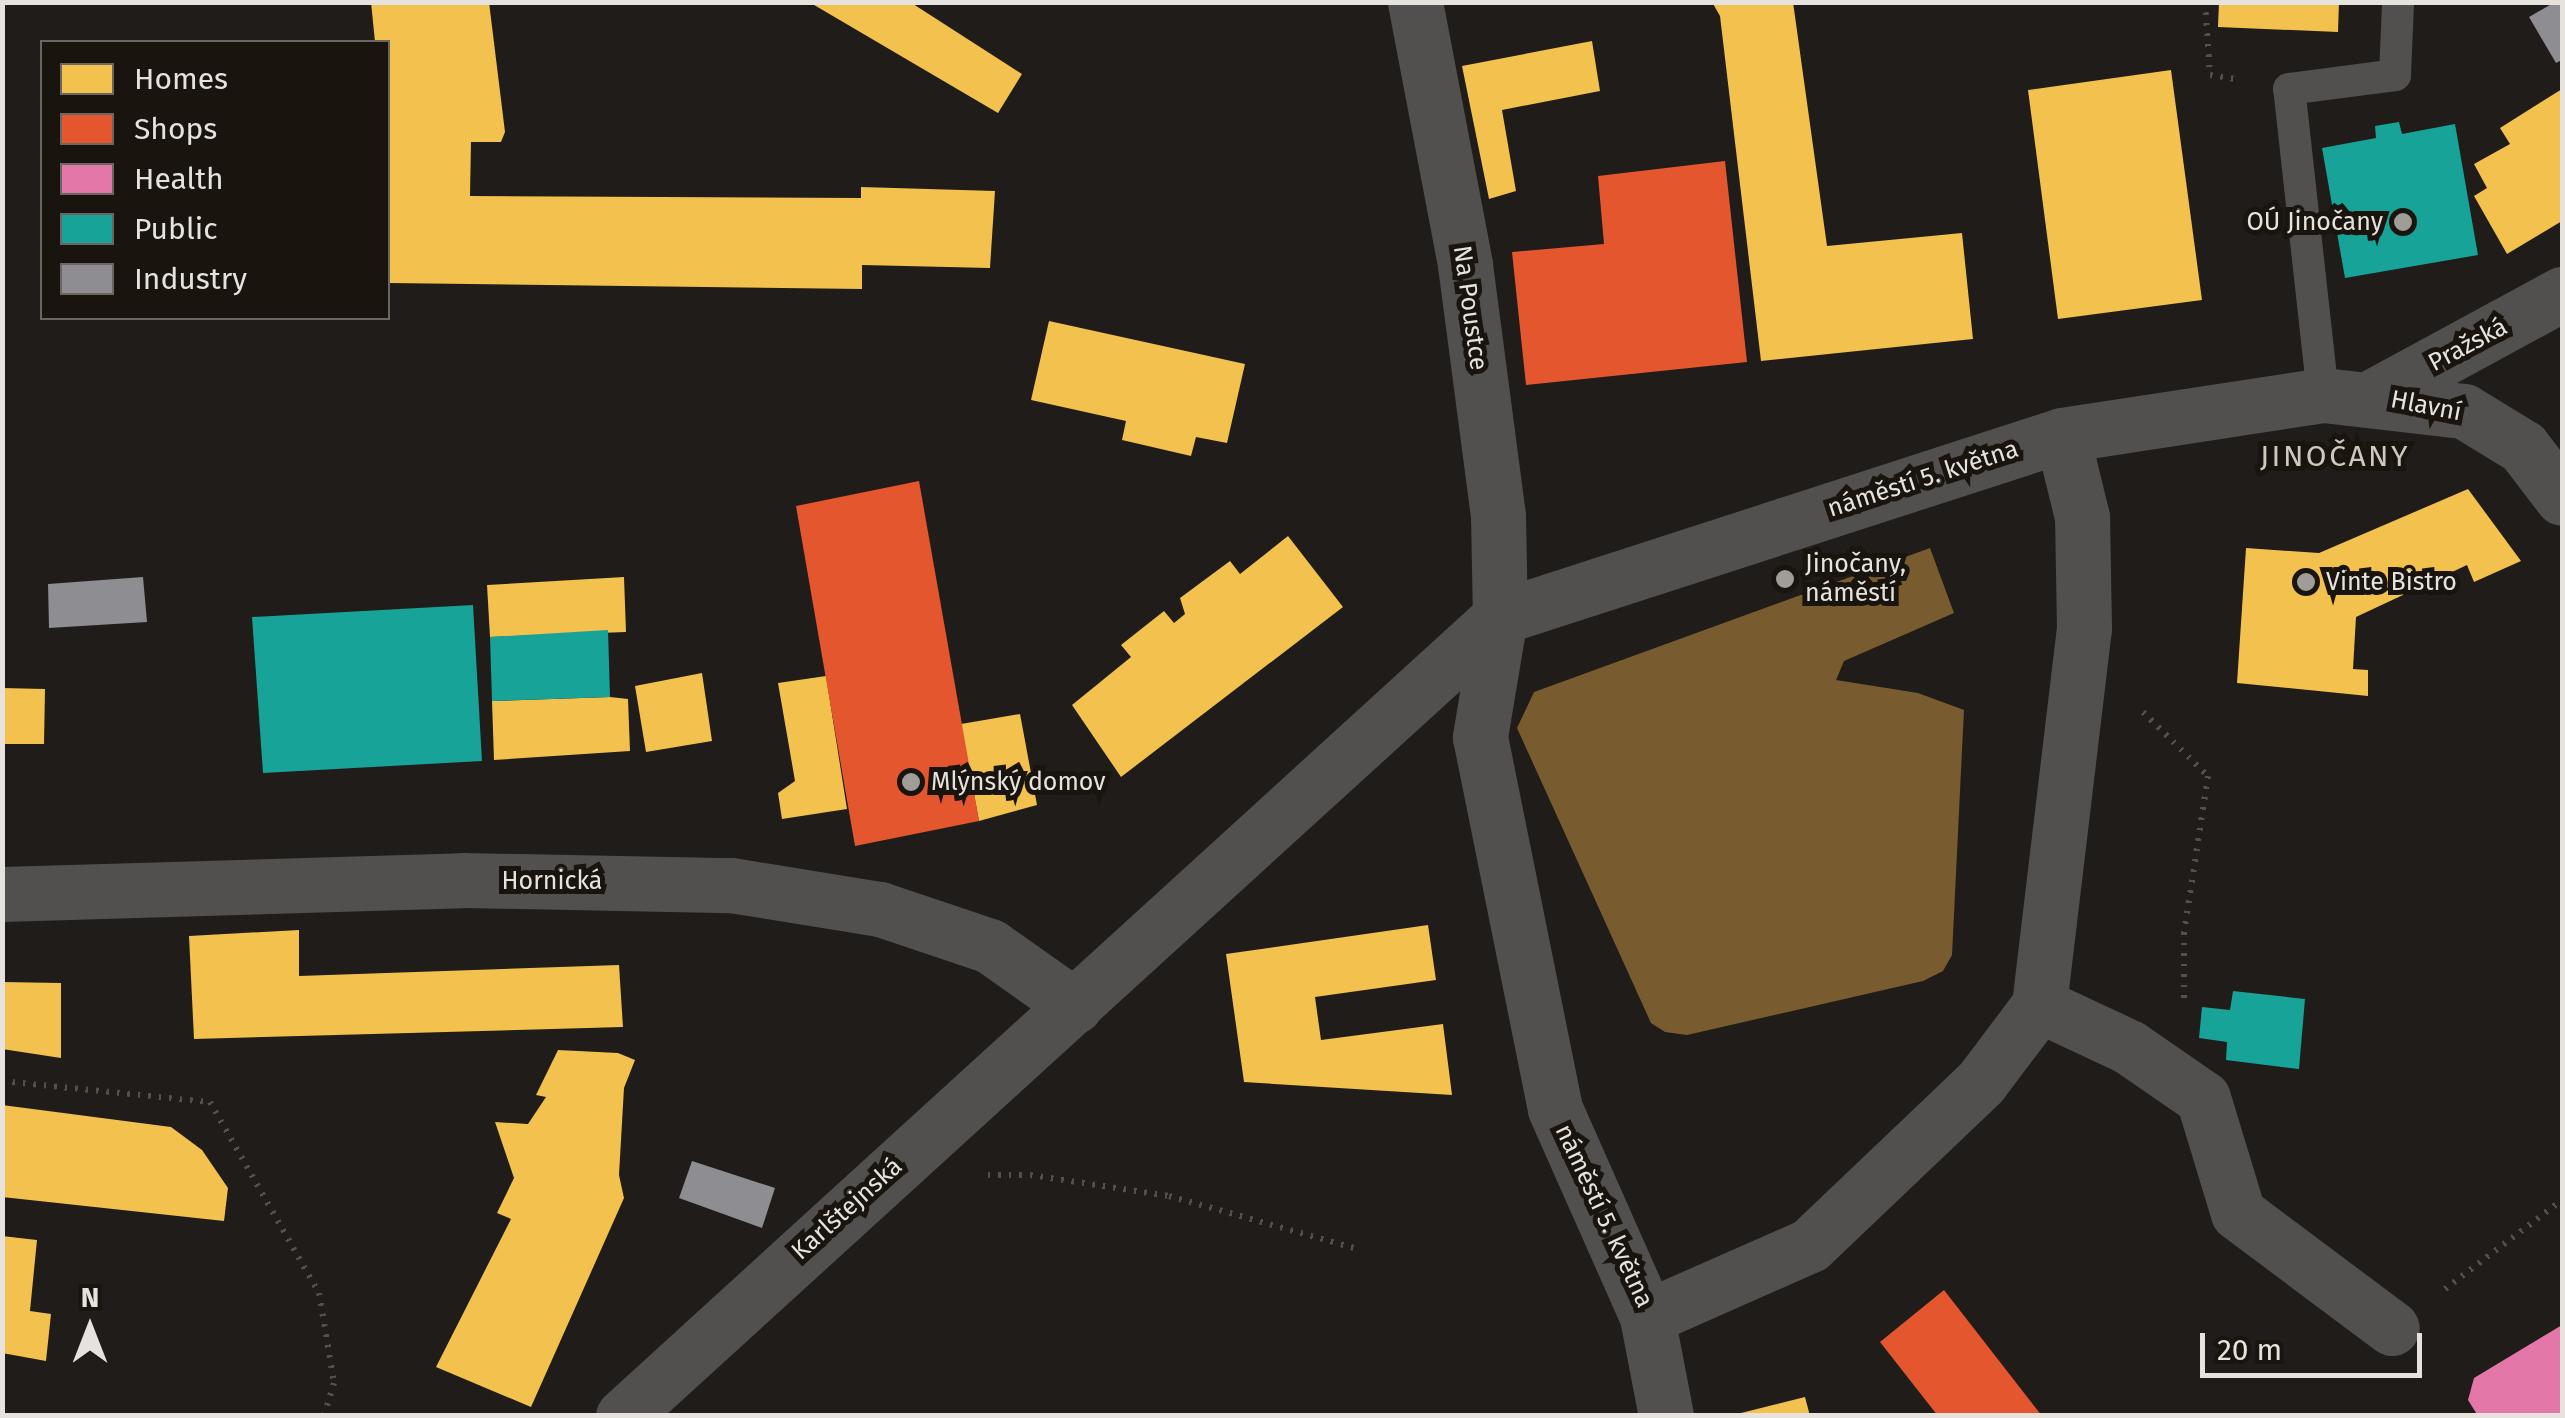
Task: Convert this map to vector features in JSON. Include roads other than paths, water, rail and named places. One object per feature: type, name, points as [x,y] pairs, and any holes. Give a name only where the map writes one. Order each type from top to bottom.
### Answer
[{"type":"street","name":"Na Poustce","points":[[1415,2],[1465,265],[1498,516],[1500,617]]},
{"type":"street","name":"Pražská","points":[[2349,396],[2562,294]]},
{"type":"street","name":"náměstí 5. května","points":[[1075,1006],[1500,617],[2062,434],[2349,396]]},
{"type":"street","name":"Hlavní","points":[[2349,396],[2464,411],[2502,428],[2562,498]]},
{"type":"street","points":[[2062,434],[2082,517],[2084,629],[2039,1005],[2129,1046],[2204,1098],[2238,1213],[2392,1328]]},
{"type":"street","name":"náměstí 5. května","points":[[1500,617],[1480,738],[1516,928],[1556,1109],[1647,1318],[1810,1245],[1981,1082],[2039,1005]]},
{"type":"street","name":"Hornická","points":[[2,894],[463,880],[732,885],[880,909],[990,946],[1075,1006]]},
{"type":"street","name":"Karlštejnská","points":[[623,1416],[881,1177],[1075,1006]]},
{"type":"street","points":[[1647,1318],[1666,1416]]},
{"type":"lane","points":[[2349,396],[2289,88],[2395,75],[2398,2]]},
{"type":"place","name":"OÚ Jinočany","points":[[2403,222]]},
{"type":"place","name":"Jinočany, náměstí","points":[[1785,579]]},
{"type":"place","name":"Vinte Bistro","points":[[2306,582]]},
{"type":"place","name":"Mlýnský domov","points":[[911,782]]},
{"type":"district","name":"JINOČANY","points":[[2335,456]]}]
